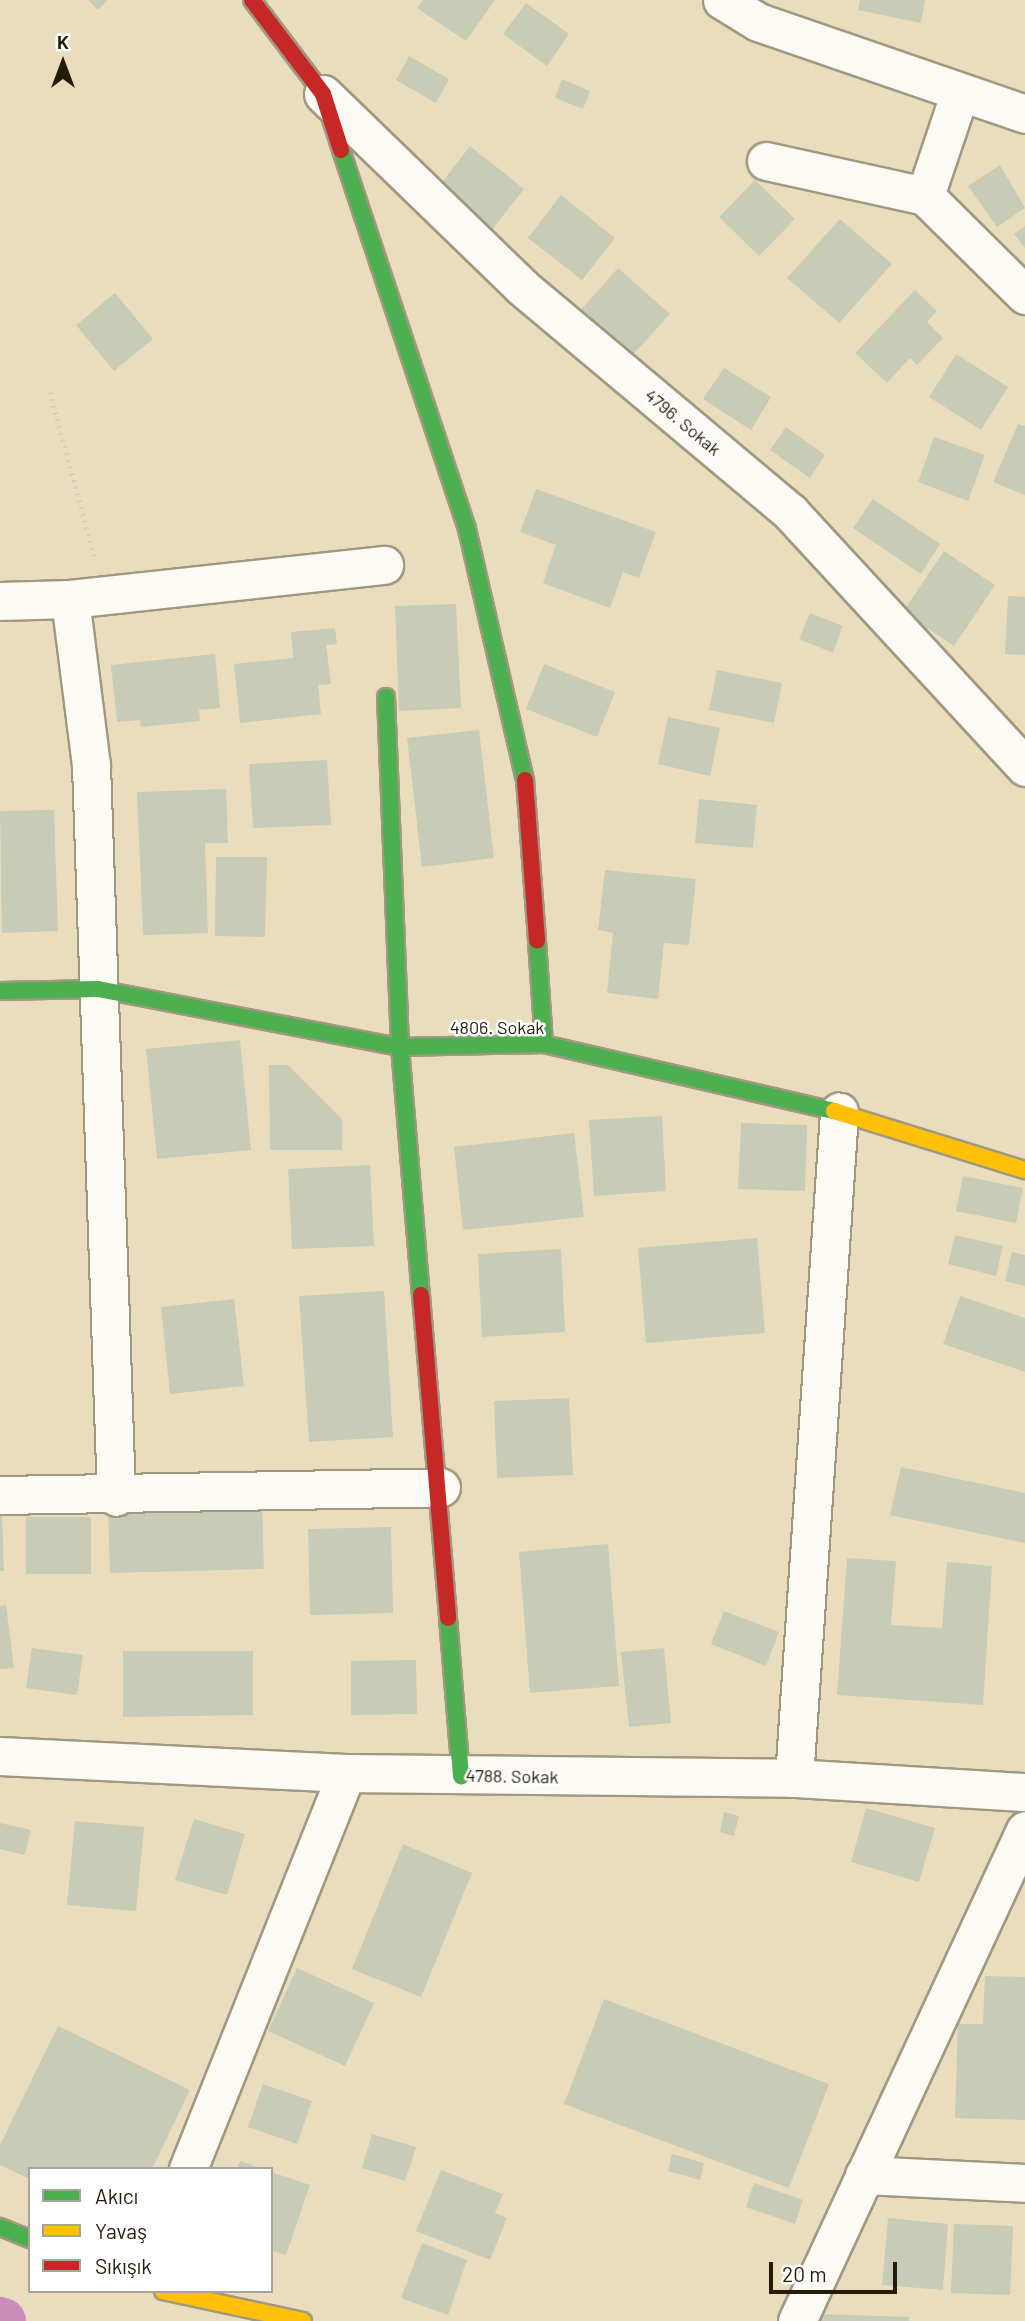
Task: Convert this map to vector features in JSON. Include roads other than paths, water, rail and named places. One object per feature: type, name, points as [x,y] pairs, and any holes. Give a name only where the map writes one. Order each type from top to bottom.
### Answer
[{"type":"street","points":[[251,0],[323,94],[467,529],[524,767],[544,1044]]},
{"type":"street","points":[[722,0],[758,22],[959,95],[1025,114]]},
{"type":"street","name":"4796. Sokak","points":[[323,94],[522,287],[790,512],[1025,767]]},
{"type":"street","points":[[925,196],[959,95]]},
{"type":"street","points":[[766,160],[925,196],[1025,295]]},
{"type":"street","points":[[0,601],[88,598],[384,565]]},
{"type":"street","points":[[88,598],[91,765],[116,1497]]},
{"type":"street","points":[[386,697],[400,1047],[441,1487],[461,1776]]},
{"type":"street","name":"4806. Sokak","points":[[0,991],[98,989],[400,1047],[544,1044],[839,1112],[1025,1170]]},
{"type":"street","points":[[794,1778],[839,1112]]},
{"type":"street","points":[[0,1495],[116,1497],[441,1487]]},
{"type":"street","name":"4788. Sokak","points":[[0,1756],[346,1773],[794,1778],[1025,1792]]},
{"type":"street","points":[[189,2167],[346,1773]]},
{"type":"street","points":[[797,2321],[1025,1830]]},
{"type":"street","points":[[864,2175],[1025,2183]]},
{"type":"street","points":[[0,2227],[28,2238]]},
{"type":"street","points":[[172,2293],[303,2321]]}]
